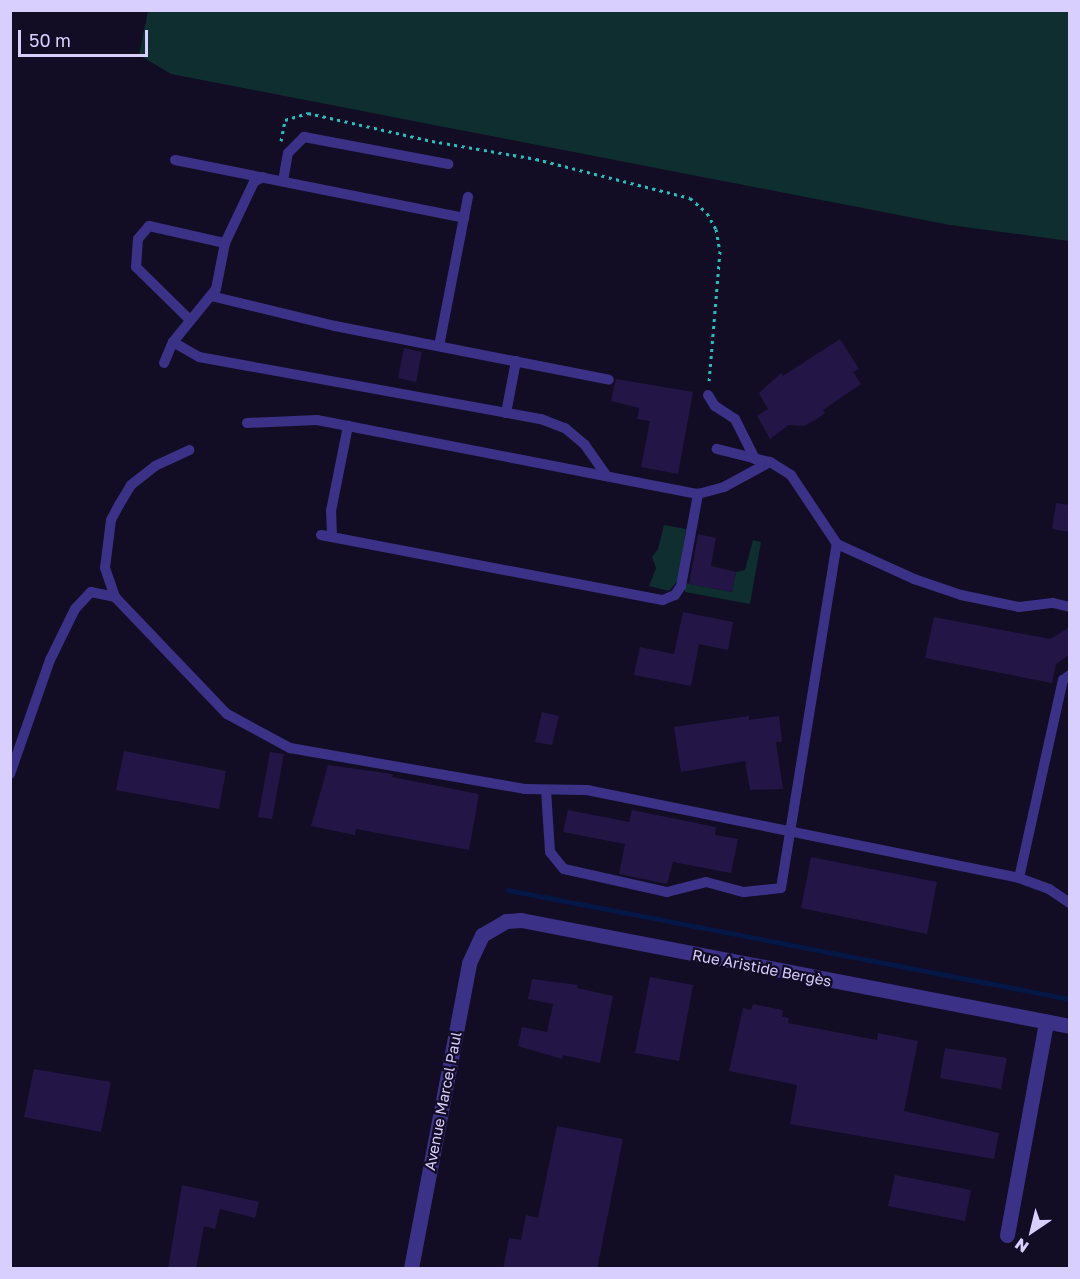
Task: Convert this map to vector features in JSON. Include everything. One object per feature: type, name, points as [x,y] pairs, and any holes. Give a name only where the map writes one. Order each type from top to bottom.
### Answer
[{"type":"street","name":"Rue Aristide Bergès","points":[[482,935],[506,921],[521,920],[1070,1026]]},
{"type":"street","name":"Avenue Marcel Paul","points":[[411,1269],[470,963],[482,935]]},
{"type":"street","points":[[1007,1235],[1046,1022]]},
{"type":"lane","points":[[282,181],[288,153],[304,137],[448,164]]},
{"type":"lane","points":[[175,160],[464,218]]},
{"type":"lane","points":[[164,363],[173,342],[211,296],[222,270],[225,243],[254,182],[263,177]]},
{"type":"lane","points":[[439,346],[468,197]]},
{"type":"lane","points":[[190,320],[136,267],[138,239],[149,226],[225,243]]},
{"type":"lane","points":[[211,296],[335,326],[609,380]]},
{"type":"lane","points":[[173,342],[199,357],[541,419],[565,428],[585,445],[607,477]]},
{"type":"lane","points":[[506,413],[516,361]]},
{"type":"lane","points":[[708,395],[715,406],[735,419],[755,459]]},
{"type":"lane","points":[[247,423],[295,419],[348,426],[699,494],[724,487],[770,462]]},
{"type":"lane","points":[[348,426],[326,536],[663,600],[675,596],[681,586],[699,494]]},
{"type":"lane","points":[[717,449],[770,462],[791,476],[837,544],[923,583],[961,595],[1019,607],[1053,603],[1070,607]]},
{"type":"lane","points":[[190,450],[155,466],[131,485],[111,520],[105,568],[115,597],[227,714],[290,748],[524,789],[587,790],[1019,878],[1048,889],[1070,903]]},
{"type":"lane","points":[[546,790],[550,852],[564,869],[667,892],[706,882],[744,892],[781,888],[837,544]]},
{"type":"lane","points":[[10,774],[50,660],[75,609],[92,592],[115,597]]},
{"type":"lane","points":[[1019,878],[1063,680],[1070,675]]},
{"type":"path","points":[[288,153],[281,143],[285,120],[308,113],[432,141],[536,159],[690,198],[707,213],[716,230],[720,251],[708,395]]},
{"type":"green space","points":[[148,11],[1069,11],[1069,241],[950,225],[171,74],[139,55]]},
{"type":"green space","points":[[664,525],[686,529],[678,580],[669,591],[649,586],[656,568],[652,557],[658,549]]},
{"type":"green space","points":[[753,540],[761,542],[750,604],[685,592],[685,583],[732,592],[736,572],[745,570]]},
{"type":"building","points":[[840,339],[859,369],[853,372],[861,384],[823,410],[825,413],[815,420],[804,426],[789,425],[770,439],[757,416],[768,409],[759,393],[781,373],[783,376]]},
{"type":"building","points":[[404,348],[422,352],[416,382],[398,378]]},
{"type":"building","points":[[616,379],[693,392],[678,474],[641,467],[650,421],[637,419],[639,408],[611,401]]},
{"type":"building","points":[[1056,503],[1070,505],[1070,532],[1052,529]]},
{"type":"building","points":[[698,534],[716,538],[711,566],[736,572],[732,592],[689,584]]},
{"type":"building","points":[[683,612],[733,622],[728,650],[699,644],[691,686],[634,675],[640,647],[674,654]]},
{"type":"building","points":[[934,617],[1050,639],[1070,627],[1070,654],[1056,664],[1052,683],[925,658]]},
{"type":"building","points":[[542,712],[559,716],[552,745],[535,742]]},
{"type":"building","points":[[749,716],[749,720],[779,716],[782,742],[776,742],[783,789],[750,790],[745,761],[681,772],[674,727]]},
{"type":"building","points":[[124,751],[226,771],[219,809],[116,790]]},
{"type":"building","points":[[270,752],[284,754],[272,819],[258,817]]},
{"type":"building","points":[[328,765],[393,774],[392,777],[479,794],[469,850],[356,829],[355,835],[311,826]]},
{"type":"building","points":[[568,810],[629,822],[632,810],[716,827],[715,835],[738,839],[731,873],[673,862],[667,884],[619,874],[625,844],[563,832]]},
{"type":"building","points":[[811,857],[937,882],[927,934],[801,908]]},
{"type":"building","points":[[650,977],[693,985],[679,1061],[635,1053]]},
{"type":"building","points":[[532,979],[578,985],[577,988],[613,996],[600,1063],[563,1055],[562,1059],[518,1046],[522,1027],[547,1032],[553,1004],[528,999]]},
{"type":"building","points":[[753,1004],[783,1010],[782,1017],[789,1018],[788,1023],[877,1040],[878,1033],[918,1041],[904,1111],[999,1133],[994,1159],[790,1124],[797,1085],[729,1071],[743,1008],[751,1010]]},
{"type":"building","points":[[945,1048],[1007,1058],[1001,1089],[940,1078]]},
{"type":"building","points":[[34,1069],[111,1082],[101,1132],[24,1117]]},
{"type":"building","points":[[557,1126],[623,1139],[597,1269],[503,1269],[509,1238],[521,1240],[526,1215],[538,1218]]},
{"type":"building","points":[[895,1175],[971,1190],[965,1221],[888,1206]]},
{"type":"building","points":[[182,1185],[259,1202],[255,1218],[220,1209],[215,1229],[204,1226],[196,1269],[168,1269]]},
{"type":"waterway","points":[[508,890],[1070,999]]}]
